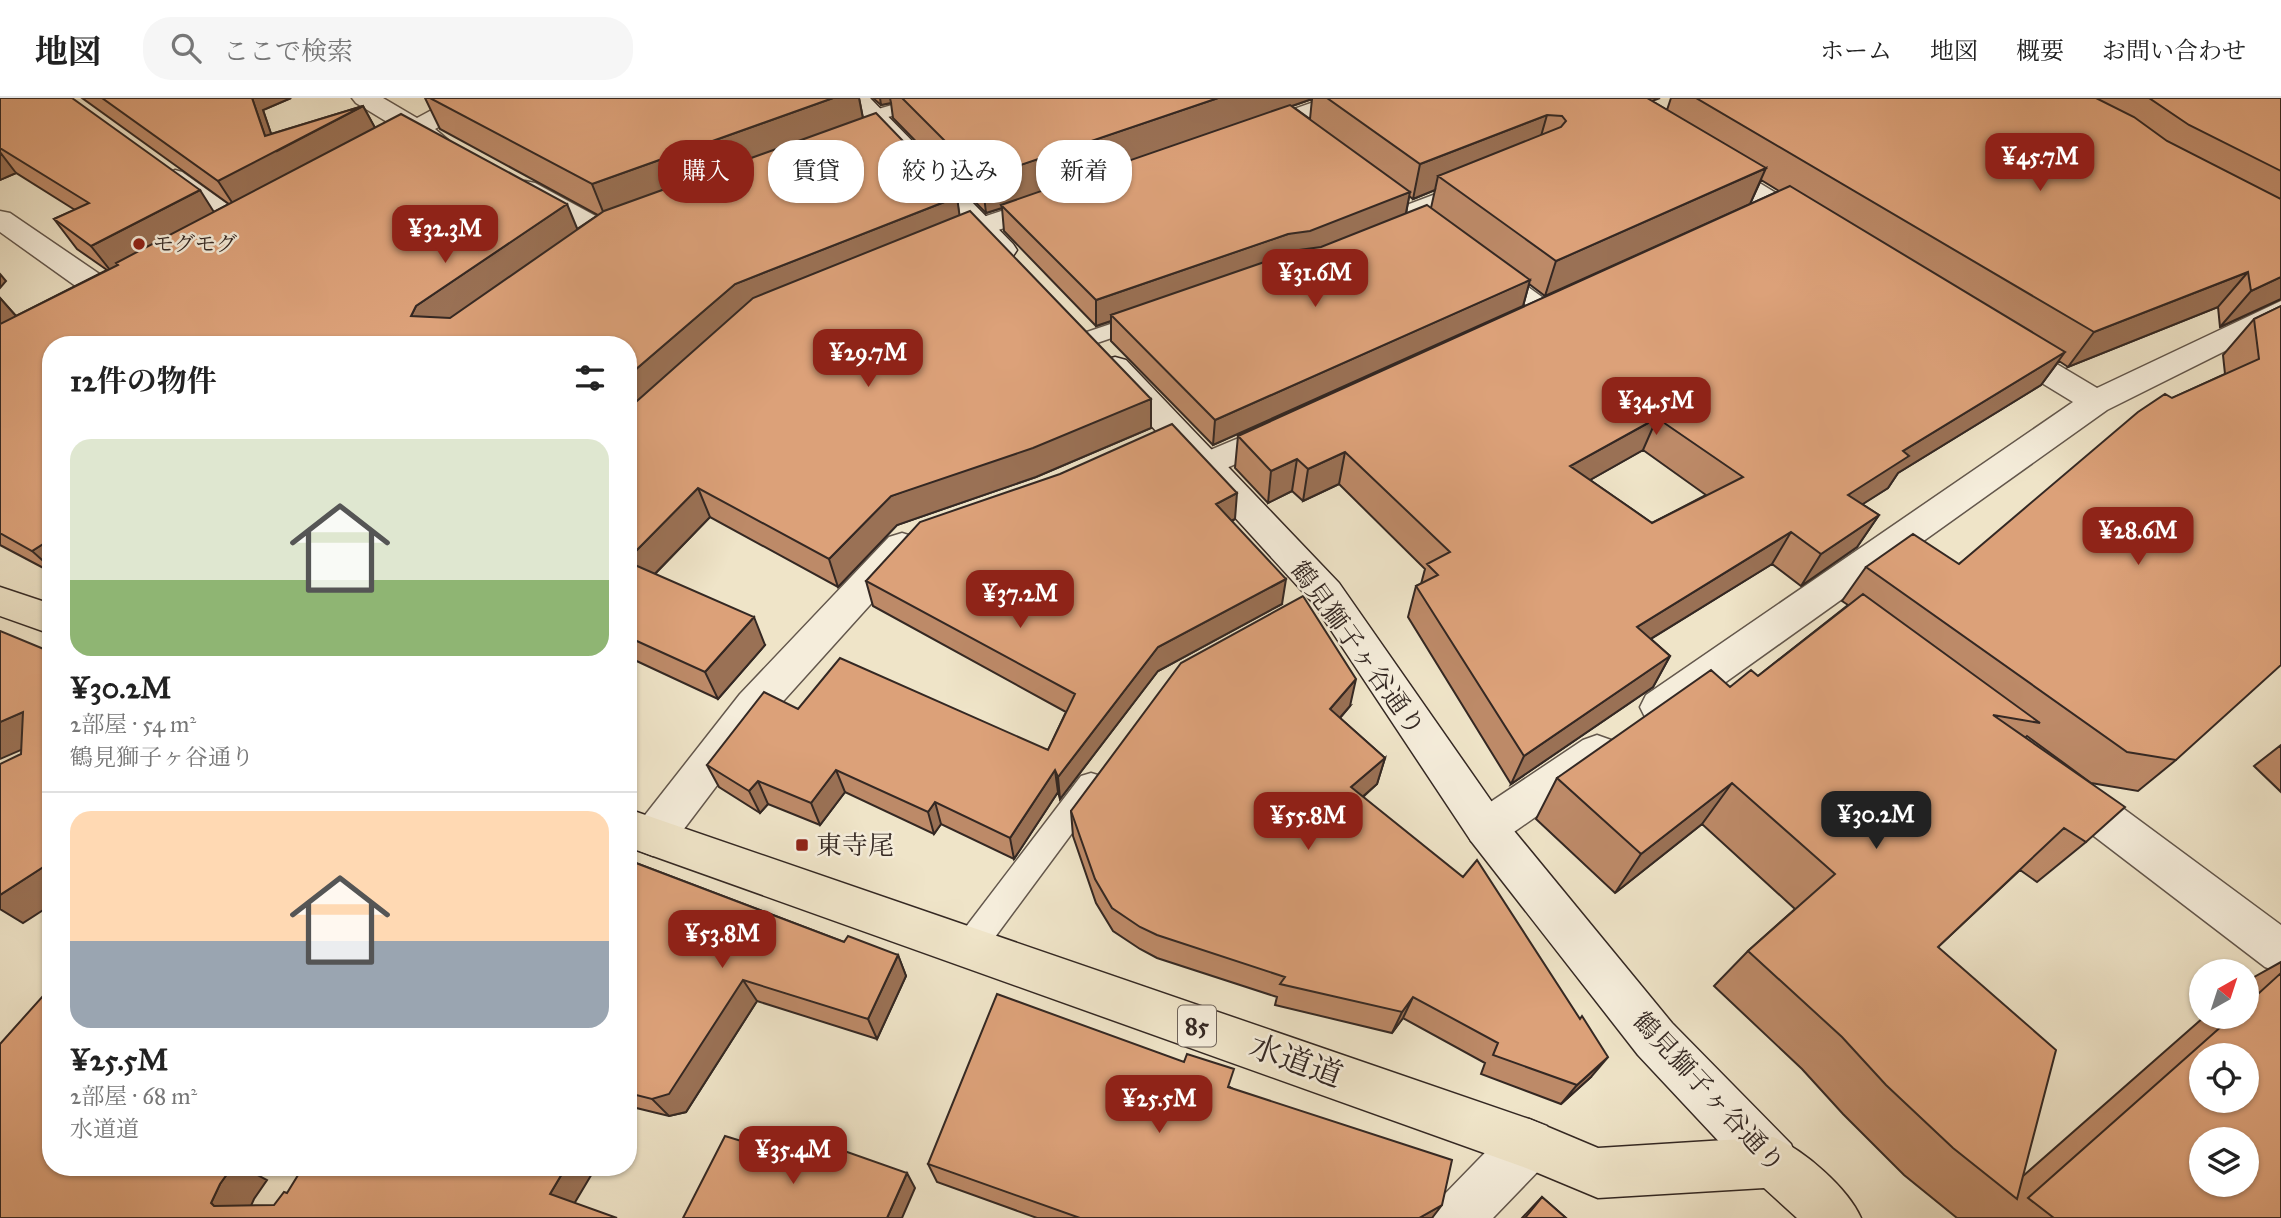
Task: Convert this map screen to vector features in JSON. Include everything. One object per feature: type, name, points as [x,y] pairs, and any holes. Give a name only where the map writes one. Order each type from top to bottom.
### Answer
[{"type":"main road","points":[[0,601],[42,616]]},
{"type":"main road","name":"水道道","points":[[641,832],[1530,1144],[1598,1173],[1773,1162]]},
{"type":"main road","name":"鶴見獅子ヶ谷通り","points":[[1773,1162],[1835,1218]]},
{"type":"street","points":[[365,98],[463,155]]},
{"type":"street","points":[[346,167],[473,98]]},
{"type":"street","points":[[1225,142],[1349,98]]},
{"type":"street","points":[[869,120],[969,232],[1026,274]]},
{"type":"street","points":[[1694,155],[1836,242]]},
{"type":"street","points":[[498,174],[605,234]]},
{"type":"street","points":[[969,232],[1051,203]]},
{"type":"street","points":[[1741,221],[1776,205]]},
{"type":"street","points":[[0,219],[109,295]]},
{"type":"street","name":"鶴見獅子ヶ谷通り","points":[[1061,311],[1088,339],[1164,437],[1209,464],[1486,828],[1655,1039],[1773,1162]]},
{"type":"street","points":[[1486,828],[2096,402],[2281,311]]},
{"type":"street","points":[[1978,329],[2096,402]]},
{"type":"street","points":[[1209,464],[1308,418]]},
{"type":"street","points":[[641,832],[911,536],[924,531]]},
{"type":"street","points":[[1809,600],[1843,625]]},
{"type":"street","points":[[2032,765],[2281,951]]},
{"type":"street","points":[[1457,1218],[1530,1144]]},
{"type":"lane","points":[[869,120],[934,98]]},
{"type":"lane","points":[[1289,120],[1312,136]]},
{"type":"lane","points":[[164,169],[241,223]]},
{"type":"lane","points":[[1399,230],[1424,220],[1406,206],[1484,181]]},
{"type":"lane","points":[[1479,261],[1546,310]]},
{"type":"lane","points":[[1088,339],[1165,312]]},
{"type":"lane","points":[[971,946],[1103,769]]},
{"type":"building","points":[[0,98],[72,98],[200,190],[91,246],[54,219],[89,203],[0,148]]},
{"type":"building","points":[[102,98],[252,98],[265,136],[363,106],[218,181]]},
{"type":"building","points":[[430,98],[833,98],[715,140],[658,140],[658,160],[592,184]]},
{"type":"building","points":[[902,98],[1218,98],[1094,140],[1036,140],[1036,160],[1022,164],[1022,140],[944,140]]},
{"type":"building","points":[[1327,98],[1647,98],[1766,168],[1556,261],[1438,176],[1561,127],[1566,121],[1562,116],[1547,115],[1420,164]]},
{"type":"building","points":[[1696,98],[2096,98],[2134,117],[2167,141],[2281,199],[2281,277],[2251,291],[2248,272],[2094,332]]},
{"type":"building","points":[[2149,98],[2281,98],[2281,171],[2189,125]]},
{"type":"building","points":[[1290,105],[1410,192],[1310,231],[1288,234],[1096,300],[1001,205],[1022,203],[1022,198],[1036,193],[1036,203],[1132,203],[1132,160]]},
{"type":"building","points":[[876,113],[902,140],[878,140],[878,203],[942,203],[735,284],[637,368],[637,336],[42,336],[42,545],[32,551],[0,533],[0,324],[118,265],[116,263],[401,114],[567,204],[416,306],[411,316],[450,318],[604,211],[658,192],[658,203],[754,203],[754,157],[768,152],[768,203],[864,203],[864,140],[801,140]]},
{"type":"building","points":[[1790,186],[2065,352],[1903,451],[1909,456],[1848,495],[1879,515],[1821,554],[1791,532],[1637,627],[1670,656],[1524,756],[1416,586],[1438,575],[1427,564],[1450,552],[1345,452],[1308,469],[1297,459],[1271,471],[1238,436]],"holes":[[[1657,418],[1743,477],[1652,523],[1570,466]]]},
{"type":"building","points":[[1427,205],[1530,280],[1215,420],[1111,315],[1299,250],[1321,247]]},
{"type":"building","points":[[970,211],[1151,399],[1033,448],[891,496],[829,559],[698,488],[637,550],[637,401],[753,298]]},
{"type":"building","points":[[2281,306],[2281,665],[2176,760],[2127,752],[1866,567],[1913,534],[1959,564],[2138,412],[2165,394],[2172,398],[2259,359],[2254,319]]},
{"type":"building","points":[[1172,424],[1237,493],[1216,504],[1286,579],[1158,647],[1058,777],[1055,770],[1010,838],[935,802],[928,812],[836,770],[811,803],[758,781],[749,791],[707,765],[764,692],[798,709],[840,658],[1048,750],[1075,694],[866,581],[920,522],[1060,474]]},
{"type":"building","points":[[637,566],[754,617],[705,672],[637,641]]},
{"type":"building","points":[[1863,594],[2040,723],[1993,715],[2125,807],[2086,842],[2064,828],[1938,947],[2056,1050],[2017,1199],[1953,1148],[1886,1085],[1842,1037],[1748,951],[1835,874],[1732,783],[1641,854],[1557,778],[1711,670],[1730,687],[1751,670],[1758,676]]},
{"type":"building","points":[[1303,596],[1356,679],[1330,709],[1385,758],[1351,787],[1463,877],[1477,860],[1580,1019],[1582,1016],[1608,1057],[1577,1085],[1493,1055],[1498,1043],[1413,997],[1402,1012],[1280,984],[1285,977],[1157,935],[1112,908],[1095,879],[1071,811],[1181,663]]},
{"type":"building","points":[[0,631],[42,648],[42,868],[0,895],[0,764],[21,754],[23,712],[0,722]]},
{"type":"building","points":[[637,863],[844,942],[848,936],[898,955],[868,1019],[743,980],[669,1094],[652,1099],[637,1095]]},
{"type":"building","points":[[2281,973],[2281,1218],[2054,1218],[2028,1198],[2189,1055],[2189,1113],[2259,1113],[2259,1043],[2203,1043],[2218,1029],[2259,1029],[2259,993]]},
{"type":"building","points":[[997,994],[1184,1062],[1187,1054],[1234,1069],[1228,1087],[1452,1160],[1442,1205],[1419,1218],[1080,1218],[928,1164]]},
{"type":"building","points":[[42,997],[42,1176],[226,1176],[211,1203],[214,1206],[274,1205],[284,1192],[287,1193],[297,1176],[561,1176],[550,1194],[617,1218],[0,1218],[0,1044]]},
{"type":"building","points":[[725,1136],[823,1166],[833,1147],[907,1173],[887,1218],[683,1218]]},
{"type":"building","points":[[1542,1197],[1566,1218],[1525,1218]]},
{"type":"place","name":"モグモグ","points":[[139,244]]},
{"type":"place","name":"東寺尾","points":[[802,845]]}]
